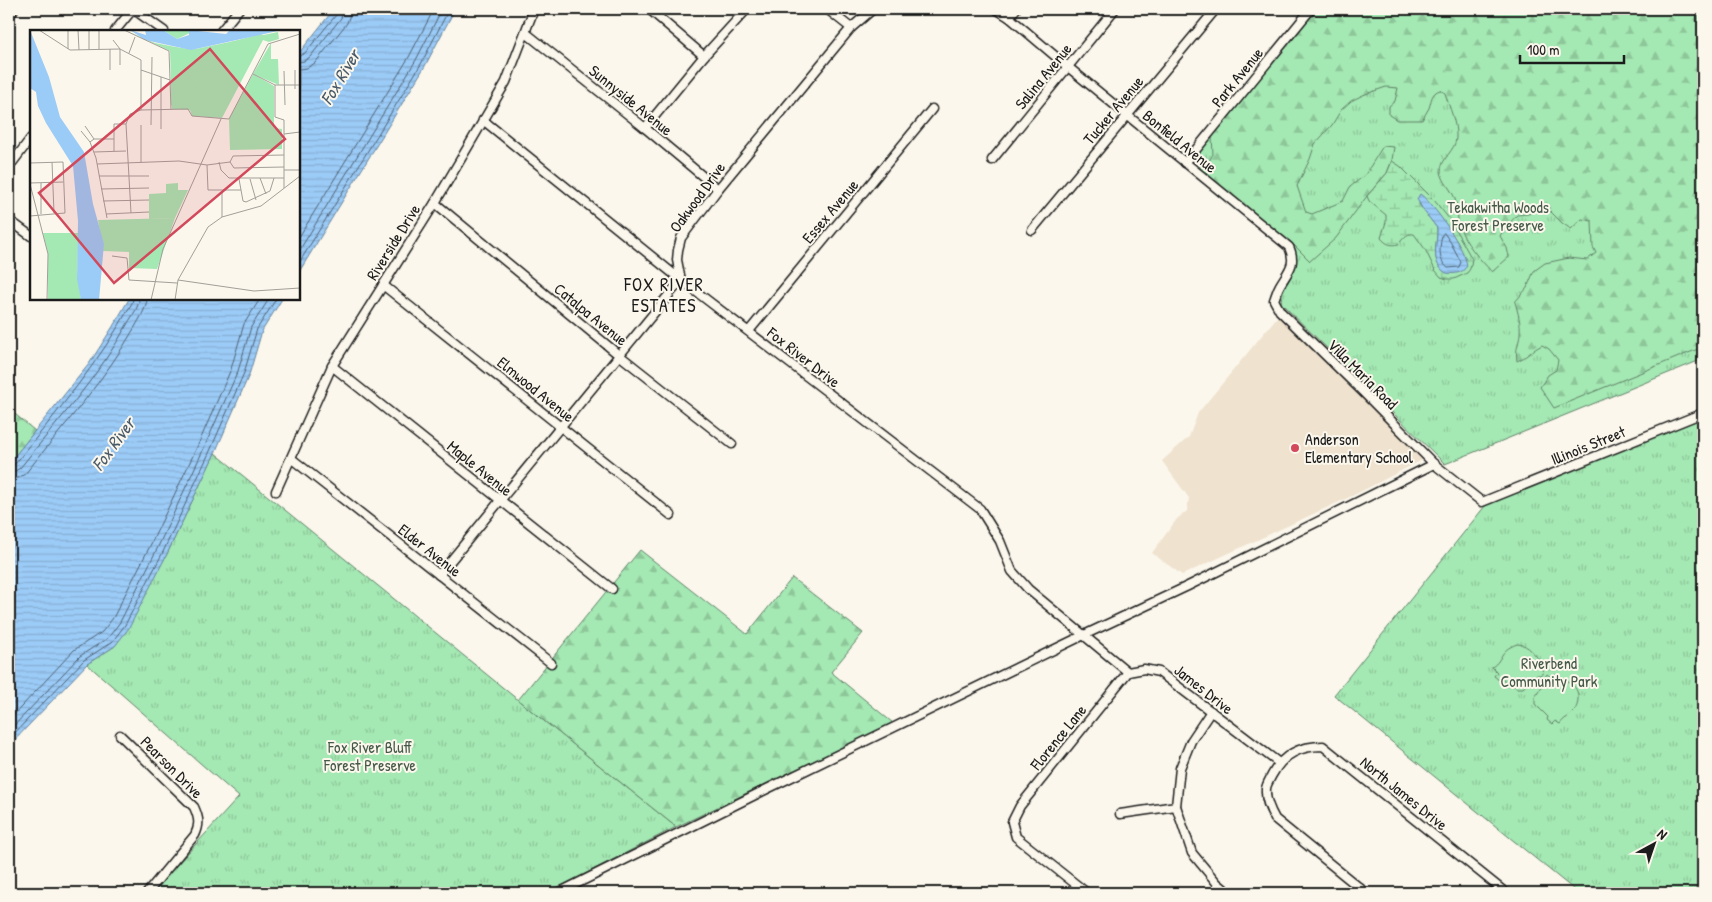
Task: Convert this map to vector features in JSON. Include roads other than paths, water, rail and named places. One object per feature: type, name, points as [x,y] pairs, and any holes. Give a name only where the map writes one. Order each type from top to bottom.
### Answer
[{"type":"street","points":[[9,16],[14,9]]},
{"type":"street","points":[[116,30],[133,9],[163,30]]},
{"type":"street","points":[[222,30],[239,9]]},
{"type":"street","name":"Riverside Drive","points":[[276,491],[292,459],[332,366],[435,203],[506,82],[534,9]]},
{"type":"street","points":[[649,9],[704,56]]},
{"type":"street","points":[[645,128],[704,56],[747,9]]},
{"type":"street","points":[[827,9],[851,28]]},
{"type":"street","name":"Oakwood Drive","points":[[682,280],[677,260],[681,238],[718,189],[851,28],[873,9]]},
{"type":"street","points":[[996,9],[1009,17],[1016,9]]},
{"type":"street","name":"Salina Avenue","points":[[992,160],[1115,9]]},
{"type":"street","name":"Tucker Avenue","points":[[1032,230],[1216,9]]},
{"type":"street","name":"Park Avenue","points":[[1185,163],[1311,9]]},
{"type":"street","name":"Bonfield Avenue","points":[[1009,17],[1127,116],[1289,247],[1293,255],[1292,264],[1274,300]]},
{"type":"street","name":"Sunnyside Avenue","points":[[526,33],[718,189]]},
{"type":"street","name":"Essex Avenue","points":[[749,331],[932,109]]},
{"type":"street","name":"Fox River Drive","points":[[483,120],[682,280],[980,509],[1000,540],[1012,571],[1028,589],[1084,635]]},
{"type":"street","points":[[9,167],[30,139]]},
{"type":"street","name":"Catalpa Avenue","points":[[435,203],[619,355],[732,444]]},
{"type":"street","points":[[9,220],[30,235]]},
{"type":"street","points":[[439,575],[682,280]]},
{"type":"street","name":"Elmwood Avenue","points":[[383,285],[671,515]]},
{"type":"street","name":"Villa Maria Road","points":[[1274,300],[1280,311],[1434,464],[1482,502]]},
{"type":"street","name":"Maple Avenue","points":[[332,366],[500,502],[612,589]]},
{"type":"street","name":"Illinois Street","points":[[1482,502],[1703,413]]},
{"type":"street","name":"Elder Avenue","points":[[292,459],[551,663]]},
{"type":"street","points":[[558,893],[775,785],[1188,586],[1434,464]]},
{"type":"street","points":[[1084,635],[1128,672]]},
{"type":"street","name":"James Drive","points":[[1128,672],[1144,669],[1159,672],[1278,763]]},
{"type":"street","name":"Florence Lane","points":[[1086,893],[1016,837],[1012,822],[1020,806],[1128,672]]},
{"type":"street","points":[[1211,711],[1191,741],[1180,768],[1176,806],[1192,853],[1229,893]]},
{"type":"street","name":"Pearson Drive","points":[[120,734],[194,807],[199,818],[198,829],[195,835],[147,893]]},
{"type":"street","name":"North James Drive","points":[[1278,763],[1296,750],[1310,746],[1323,746],[1506,893]]},
{"type":"street","points":[[1278,763],[1266,788],[1268,806],[1275,819],[1366,893]]},
{"type":"street","points":[[1120,814],[1176,806]]},
{"type":"water","name":"Fox River","points":[[334,9],[455,9],[425,66],[300,270],[300,52]]},
{"type":"water","points":[[1420,194],[1441,217],[1461,249],[1467,266],[1460,272],[1446,273],[1438,264],[1436,258],[1437,228],[1417,199]]},
{"type":"water","name":"Fox River","points":[[128,300],[281,300],[262,331],[249,375],[215,453],[129,628],[115,646],[87,664],[9,746],[9,463],[89,364]]},
{"type":"place","name":"Anderson Elementary School","points":[[1295,448]]},
{"type":"district","name":"FOX RIVER ESTATES","points":[[664,294]]},
{"type":"park label","name":"Tekakwitha Woods Forest Preserve","points":[[1498,216]]},
{"type":"park label","name":"Riverbend Community Park","points":[[1549,672]]},
{"type":"park label","name":"Fox River Bluff Forest Preserve","points":[[370,756]]}]
